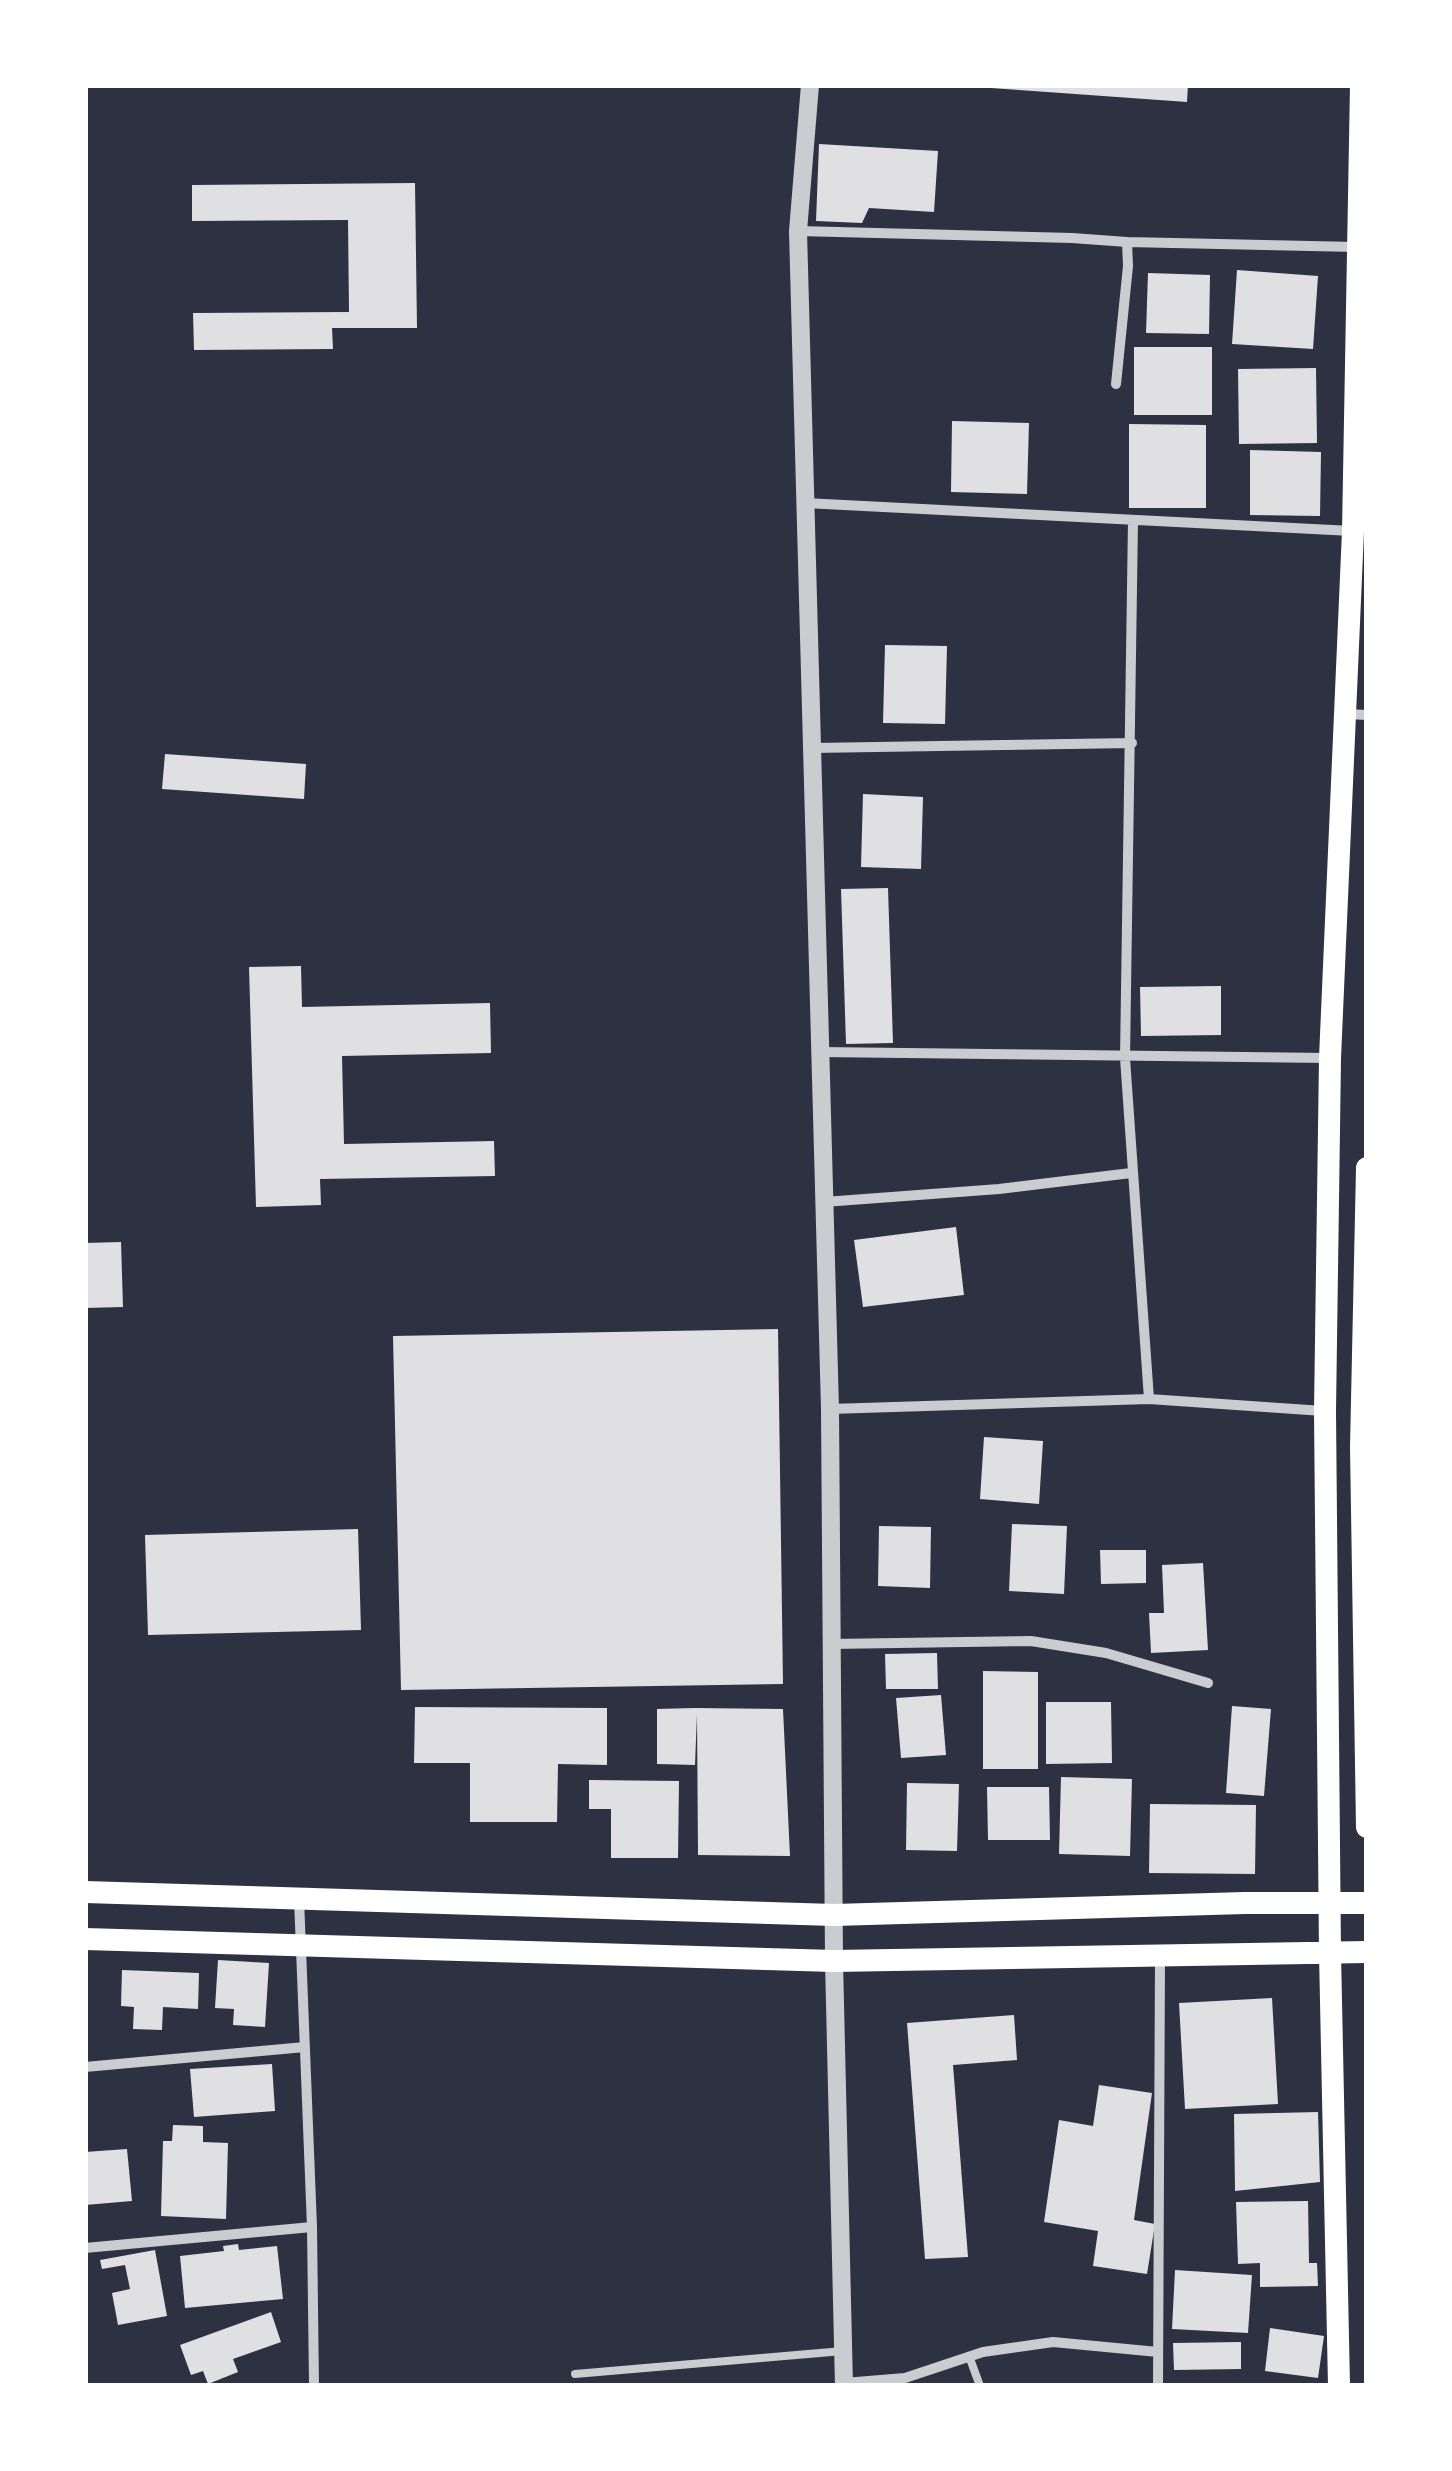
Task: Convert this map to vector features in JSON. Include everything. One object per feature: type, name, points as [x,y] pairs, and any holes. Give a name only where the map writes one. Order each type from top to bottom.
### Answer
[{"type":"main road","points":[[1339,2386],[1325,1411],[1330,1058],[1357,714],[1353,531],[1361,85]]},
{"type":"main road","points":[[1367,1168],[1363,1737],[1367,1826]]},
{"type":"main road","points":[[85,1892],[834,1916],[1367,1903]]},
{"type":"main road","points":[[85,1940],[834,1961],[1367,1952]]},
{"type":"street","points":[[810,85],[798,231],[830,1409],[834,1961],[844,2384],[905,2378],[969,2356],[1052,2342],[1158,2352]]},
{"type":"street","points":[[798,231],[1359,247]]},
{"type":"street","points":[[1116,384],[1127,242]]},
{"type":"street","points":[[805,504],[1353,531]]},
{"type":"street","points":[[1134,520],[1125,1058],[1149,1399]]},
{"type":"street","points":[[812,748],[1132,743]]},
{"type":"street","points":[[820,1052],[1330,1058]]},
{"type":"street","points":[[824,1202],[999,1189],[1131,1173]]},
{"type":"street","points":[[830,1409],[1149,1399],[1325,1411]]},
{"type":"street","points":[[830,1644],[1031,1641],[1106,1653],[1208,1683]]},
{"type":"street","points":[[299,1898],[314,2386]]},
{"type":"street","points":[[1158,2386],[1160,1957]]},
{"type":"street","points":[[85,2067],[306,2047]]},
{"type":"street","points":[[85,2248],[312,2227]]},
{"type":"lane","points":[[575,2374],[844,2351]]},
{"type":"lane","points":[[969,2356],[980,2386]]},
{"type":"building","points":[[991,85],[1188,85],[1187,102]]},
{"type":"building","points":[[819,144],[938,151],[934,212],[869,208],[862,223],[816,221]]},
{"type":"building","points":[[415,183],[417,328],[332,328],[333,349],[194,350],[193,313],[349,312],[348,220],[192,221],[192,185]]},
{"type":"building","points":[[1237,270],[1318,276],[1313,349],[1232,344]]},
{"type":"building","points":[[1148,273],[1210,275],[1209,334],[1146,333]]},
{"type":"building","points":[[1134,347],[1212,347],[1212,415],[1134,415]]},
{"type":"building","points":[[1316,368],[1317,443],[1239,444],[1238,369]]},
{"type":"building","points":[[952,421],[1029,423],[1027,494],[951,492]]},
{"type":"building","points":[[1129,424],[1206,425],[1206,508],[1129,508]]},
{"type":"building","points":[[1250,450],[1321,452],[1320,516],[1250,515]]},
{"type":"building","points":[[885,645],[947,646],[945,724],[883,723]]},
{"type":"building","points":[[165,754],[306,764],[304,799],[162,789]]},
{"type":"building","points":[[863,794],[923,797],[921,869],[861,867]]},
{"type":"building","points":[[888,888],[893,1043],[846,1044],[841,889]]},
{"type":"building","points":[[301,966],[302,1007],[490,1003],[491,1053],[342,1056],[344,1144],[494,1141],[495,1176],[320,1179],[321,1205],[256,1207],[249,967]]},
{"type":"building","points":[[1221,986],[1221,1035],[1141,1036],[1140,987]]},
{"type":"building","points":[[956,1227],[964,1295],[863,1307],[854,1240]]},
{"type":"building","points":[[121,1242],[123,1307],[85,1308],[85,1243]]},
{"type":"building","points":[[778,1329],[783,1684],[401,1690],[393,1336]]},
{"type":"building","points":[[984,1437],[1043,1441],[1039,1504],[980,1499]]},
{"type":"building","points":[[1012,1524],[1067,1526],[1064,1594],[1009,1591]]},
{"type":"building","points":[[879,1526],[931,1527],[930,1588],[878,1586]]},
{"type":"building","points":[[358,1529],[361,1630],[148,1635],[145,1535]]},
{"type":"building","points":[[1100,1550],[1146,1550],[1146,1583],[1101,1584]]},
{"type":"building","points":[[1203,1563],[1208,1650],[1151,1653],[1149,1613],[1164,1613],[1162,1565]]},
{"type":"building","points":[[937,1653],[938,1689],[886,1689],[885,1654]]},
{"type":"building","points":[[983,1671],[1038,1672],[1038,1769],[983,1769]]},
{"type":"building","points":[[941,1695],[946,1755],[901,1758],[896,1698]]},
{"type":"building","points":[[1046,1702],[1111,1702],[1112,1763],[1046,1764]]},
{"type":"building","points":[[1232,1706],[1271,1709],[1264,1796],[1226,1793]]},
{"type":"building","points":[[415,1707],[607,1708],[607,1765],[558,1764],[557,1822],[470,1822],[470,1763],[414,1763]]},
{"type":"building","points":[[657,1709],[783,1709],[790,1856],[698,1855],[697,1714],[695,1765],[657,1764]]},
{"type":"building","points":[[1061,1777],[1132,1779],[1130,1856],[1059,1854]]},
{"type":"building","points":[[589,1780],[679,1781],[678,1858],[611,1858],[611,1809],[589,1809]]},
{"type":"building","points":[[907,1783],[959,1784],[957,1851],[906,1850]]},
{"type":"building","points":[[987,1787],[1049,1787],[1050,1840],[988,1840]]},
{"type":"building","points":[[1150,1804],[1256,1805],[1255,1874],[1149,1873]]},
{"type":"building","points":[[218,1960],[269,1963],[265,2027],[233,2025],[234,2009],[215,2008]]},
{"type":"building","points":[[122,1970],[199,1973],[198,2009],[163,2007],[162,2030],[133,2029],[134,2007],[121,2006]]},
{"type":"building","points":[[1272,1998],[1278,2104],[1185,2109],[1179,2003]]},
{"type":"building","points":[[1014,2015],[1017,2060],[953,2065],[968,2257],[925,2259],[907,2023]]},
{"type":"building","points":[[272,2064],[275,2111],[194,2117],[190,2069]]},
{"type":"building","points":[[1099,2085],[1152,2093],[1134,2220],[1155,2224],[1147,2274],[1093,2266],[1098,2231],[1044,2222],[1059,2120],[1093,2126]]},
{"type":"building","points":[[1318,2112],[1320,2182],[1235,2191],[1234,2114]]},
{"type":"building","points":[[173,2125],[203,2126],[203,2142],[228,2143],[226,2219],[161,2216],[163,2141],[172,2141]]},
{"type":"building","points":[[127,2149],[132,2201],[85,2205],[85,2152]]},
{"type":"building","points":[[1308,2201],[1309,2263],[1317,2263],[1318,2286],[1260,2287],[1260,2263],[1238,2264],[1236,2202]]},
{"type":"building","points":[[238,2244],[239,2250],[277,2246],[283,2299],[185,2308],[180,2256],[224,2251],[223,2246]]},
{"type":"building","points":[[155,2250],[167,2316],[118,2325],[112,2293],[130,2289],[125,2265],[102,2269],[100,2260]]},
{"type":"building","points":[[1175,2270],[1252,2275],[1248,2333],[1172,2329]]},
{"type":"building","points":[[271,2312],[281,2342],[233,2359],[238,2372],[208,2384],[203,2371],[191,2375],[180,2345]]},
{"type":"building","points":[[1270,2328],[1324,2336],[1318,2378],[1265,2371]]},
{"type":"building","points":[[1241,2342],[1241,2369],[1174,2370],[1173,2343]]}]
